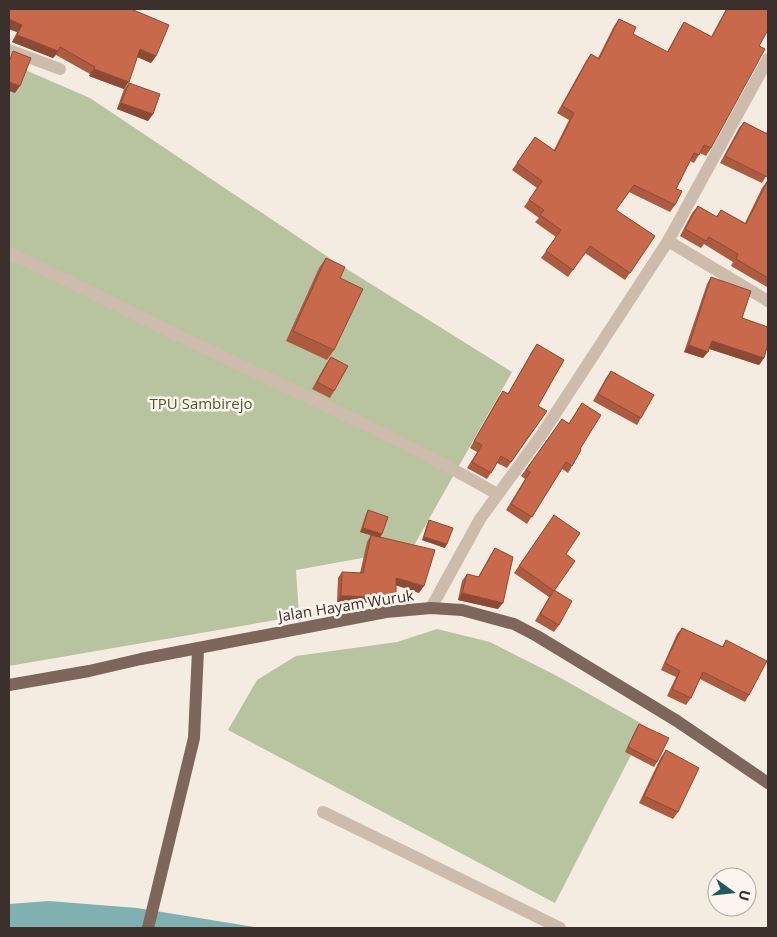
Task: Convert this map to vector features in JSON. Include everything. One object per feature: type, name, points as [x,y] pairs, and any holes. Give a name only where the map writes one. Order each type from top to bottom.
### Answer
[{"type":"main road","name":"Jalan Hayam Wuruk","points":[[9,685],[198,650],[338,620],[386,612],[431,608],[462,610],[514,624],[537,636],[670,716],[768,783]]},
{"type":"main road","points":[[148,928],[194,738],[198,650]]},
{"type":"street","points":[[9,50],[60,70]]},
{"type":"street","points":[[431,608],[480,519],[542,434],[668,241],[768,59]]},
{"type":"street","points":[[668,241],[768,301]]},
{"type":"street","points":[[9,253],[106,298],[430,456],[497,494]]},
{"type":"street","points":[[323,812],[560,928]]},
{"type":"green space","name":"TPU Sambirejo","points":[[9,63],[90,98],[334,261],[512,372],[412,549],[296,570],[299,616],[9,666]]},
{"type":"green space","points":[[437,629],[490,642],[557,676],[646,726],[555,903],[228,730],[257,680],[296,656],[397,642]]},
{"type":"water","points":[[49,901],[137,908],[260,928],[9,928],[9,904]]},
{"type":"building","points":[[9,9],[131,9],[169,25],[156,56],[140,49],[129,82],[94,69],[95,67],[60,47],[58,51],[17,35],[22,25],[9,19]]},
{"type":"building","points":[[727,9],[768,9],[768,30],[759,46],[765,49],[711,148],[704,145],[699,155],[694,153],[676,189],[682,191],[675,205],[634,185],[616,210],[655,236],[630,273],[590,246],[573,270],[546,251],[561,230],[540,215],[544,210],[529,200],[542,181],[517,163],[535,137],[555,151],[574,113],[562,106],[591,54],[599,59],[619,19],[636,27],[633,34],[668,52],[684,22],[712,37]]},
{"type":"building","points":[[13,51],[31,58],[20,86],[9,82],[9,62]]},
{"type":"building","points":[[129,83],[160,94],[153,114],[121,103]]},
{"type":"building","points":[[744,122],[767,134],[768,132],[767,177],[725,156]]},
{"type":"building","points":[[768,180],[768,278],[736,259],[738,254],[709,237],[706,241],[685,229],[698,206],[717,217],[721,210],[746,224]]},
{"type":"building","points":[[326,258],[345,267],[340,278],[363,289],[334,350],[293,331]]},
{"type":"building","points":[[711,277],[751,291],[742,318],[768,327],[768,344],[764,358],[712,341],[708,352],[689,345]]},
{"type":"building","points":[[537,344],[564,360],[538,406],[547,411],[511,462],[501,456],[491,473],[472,462],[482,445],[474,441],[503,391],[508,394]]},
{"type":"building","points":[[331,357],[348,366],[334,391],[317,382]]},
{"type":"building","points":[[611,371],[654,395],[641,418],[598,394]]},
{"type":"building","points":[[582,403],[601,415],[572,466],[566,462],[532,517],[511,504],[530,472],[526,470],[562,419],[569,424]]},
{"type":"building","points":[[368,510],[388,517],[382,534],[363,528]]},
{"type":"building","points":[[554,515],[580,533],[566,554],[575,561],[554,591],[519,566]]},
{"type":"building","points":[[429,520],[453,528],[447,544],[424,537]]},
{"type":"building","points":[[371,535],[435,550],[424,586],[396,578],[396,597],[341,596],[342,572],[363,573]]},
{"type":"building","points":[[495,548],[513,557],[503,603],[462,593],[467,574],[479,577]]},
{"type":"building","points":[[554,590],[572,601],[559,625],[540,614]]},
{"type":"building","points":[[682,628],[723,647],[726,640],[767,661],[749,695],[703,672],[691,698],[672,689],[680,671],[665,663]]},
{"type":"building","points":[[639,724],[669,738],[657,762],[628,747]]},
{"type":"building","points":[[666,750],[699,768],[678,812],[644,796]]}]
